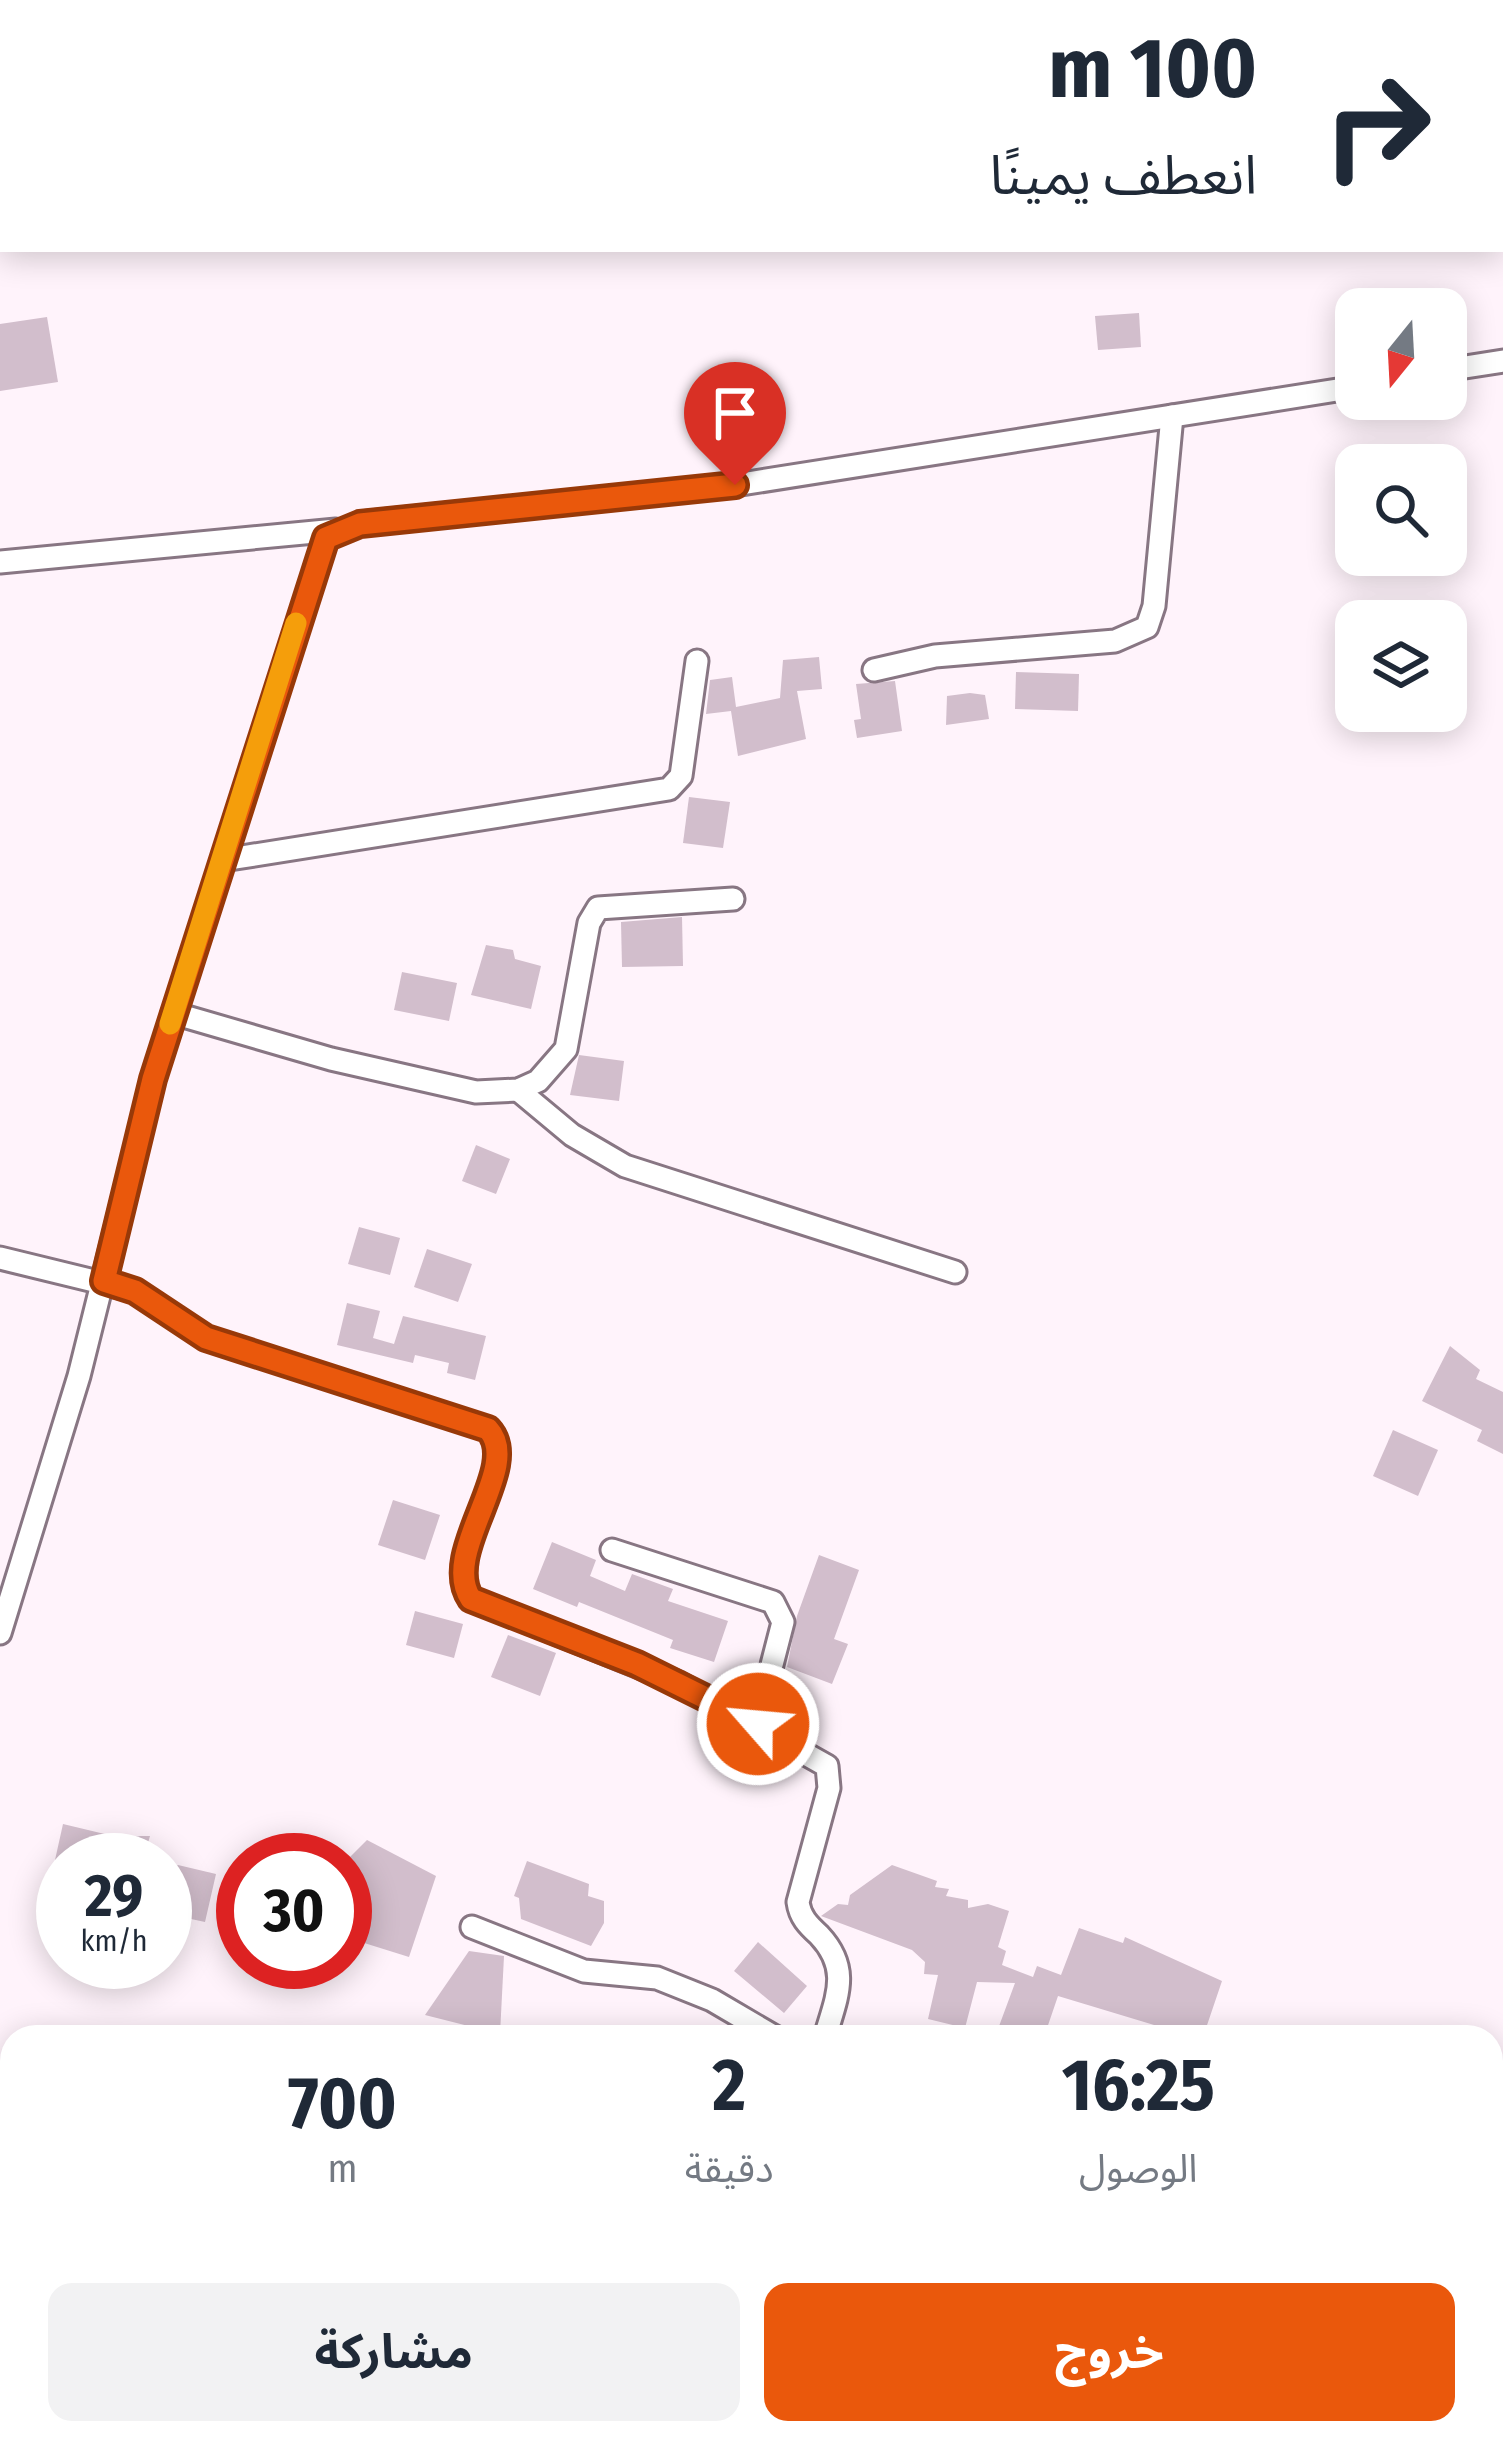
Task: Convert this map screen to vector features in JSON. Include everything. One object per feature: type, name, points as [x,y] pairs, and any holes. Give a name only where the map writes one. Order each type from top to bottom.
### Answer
[{"type":"street","points":[[1467,367],[1503,361]]},
{"type":"street","points":[[0,562],[735,485],[1335,390]]},
{"type":"street","points":[[874,670],[935,656],[1115,641],[1147,627],[1154,606],[1172,416]]},
{"type":"street","points":[[0,1633],[104,1281],[134,1146],[173,1013],[315,560],[336,530]]},
{"type":"street","points":[[223,860],[669,789],[681,776],[697,661]]},
{"type":"street","points":[[173,1013],[331,1059],[476,1092],[518,1090],[538,1081],[566,1049],[593,912],[610,904],[733,898]]},
{"type":"street","points":[[518,1090],[572,1135],[625,1166],[955,1272]]},
{"type":"street","points":[[0,1258],[135,1291],[206,1338],[488,1429],[498,1455],[462,1571],[471,1599],[637,1664],[816,1755],[830,1773],[798,1902],[801,1916],[831,1949],[841,1970],[828,2025]]},
{"type":"street","points":[[612,1550],[773,1602],[783,1622],[758,1724]]},
{"type":"street","points":[[472,1927],[584,1971],[657,1978],[755,2025]]},
{"type":"building","points":[[1139,313],[1141,347],[1098,350],[1095,316]]},
{"type":"building","points":[[47,317],[58,382],[0,391],[0,324]]},
{"type":"building","points":[[819,657],[822,689],[797,691],[806,739],[738,756],[731,711],[706,714],[710,680],[732,677],[736,707],[780,698],[783,660]]},
{"type":"building","points":[[1016,672],[1079,674],[1078,711],[1015,709]]},
{"type":"building","points":[[895,681],[902,731],[857,738],[854,720],[861,719],[856,684]]},
{"type":"building","points":[[985,695],[989,719],[946,725],[947,696]]},
{"type":"building","points":[[689,797],[730,802],[723,848],[683,843]]},
{"type":"building","points":[[682,917],[683,966],[622,967],[621,922]]},
{"type":"building","points":[[486,945],[513,950],[515,959],[541,966],[531,1009],[471,995]]},
{"type":"building","points":[[402,972],[457,983],[449,1021],[394,1010]]},
{"type":"building","points":[[579,1055],[624,1061],[619,1101],[570,1095]]},
{"type":"building","points":[[476,1145],[510,1159],[496,1194],[462,1181]]},
{"type":"building","points":[[359,1227],[400,1238],[390,1275],[348,1264]]},
{"type":"building","points":[[427,1249],[472,1264],[458,1302],[414,1287]]},
{"type":"building","points":[[347,1303],[380,1311],[373,1338],[394,1344],[403,1316],[486,1336],[475,1380],[447,1373],[449,1363],[415,1355],[413,1363],[337,1345]]},
{"type":"building","points":[[1450,1346],[1480,1370],[1476,1379],[1503,1392],[1503,1454],[1477,1441],[1482,1430],[1422,1401]]},
{"type":"building","points":[[1393,1430],[1438,1450],[1418,1496],[1373,1476]]},
{"type":"building","points":[[393,1500],[440,1515],[425,1560],[378,1545]]},
{"type":"building","points":[[552,1542],[596,1560],[590,1576],[625,1591],[632,1574],[673,1589],[668,1601],[728,1621],[714,1662],[670,1648],[673,1640],[579,1602],[577,1607],[533,1589]]},
{"type":"building","points":[[819,1555],[859,1570],[834,1639],[848,1644],[832,1684],[787,1667],[797,1616]]},
{"type":"building","points":[[415,1611],[463,1624],[454,1658],[406,1645]]},
{"type":"building","points":[[508,1635],[556,1653],[540,1696],[491,1677]]},
{"type":"building","points":[[63,1824],[100,1833],[61,1833]]},
{"type":"building","points":[[372,1843],[436,1876],[409,1957],[372,1945]]},
{"type":"building","points":[[527,1861],[589,1884],[588,1896],[604,1901],[604,1923],[591,1946],[521,1919],[519,1898],[514,1896]]},
{"type":"building","points":[[892,1865],[937,1881],[935,1887],[949,1889],[946,1896],[968,1900],[968,1908],[988,1904],[1009,1911],[998,1947],[1006,1951],[1002,1965],[1033,1977],[1037,1966],[1061,1975],[1079,1928],[1123,1943],[1125,1937],[1222,1981],[1207,2025],[1154,2025],[1058,1996],[1048,2025],[999,2025],[1015,1983],[977,1982],[966,2025],[953,2025],[928,2019],[938,1975],[924,1974],[925,1962],[912,1950],[821,1916],[838,1904],[848,1905],[850,1895]]},
{"type":"building","points":[[192,1868],[216,1874],[205,1922],[192,1919]]},
{"type":"building","points":[[758,1942],[807,1986],[784,2013],[734,1971]]},
{"type":"building","points":[[469,1951],[504,1956],[500,2025],[464,2025],[425,2015]]},
{"type":"slow traffic","points":[[170,1024],[296,623]]},
{"type":"route","points":[[735,485],[348,525],[326,538],[315,560],[153,1079],[104,1281],[135,1291],[206,1338],[336,1384],[488,1429],[499,1445],[498,1455],[462,1571],[471,1599],[488,1610],[637,1664],[758,1724]]}]
